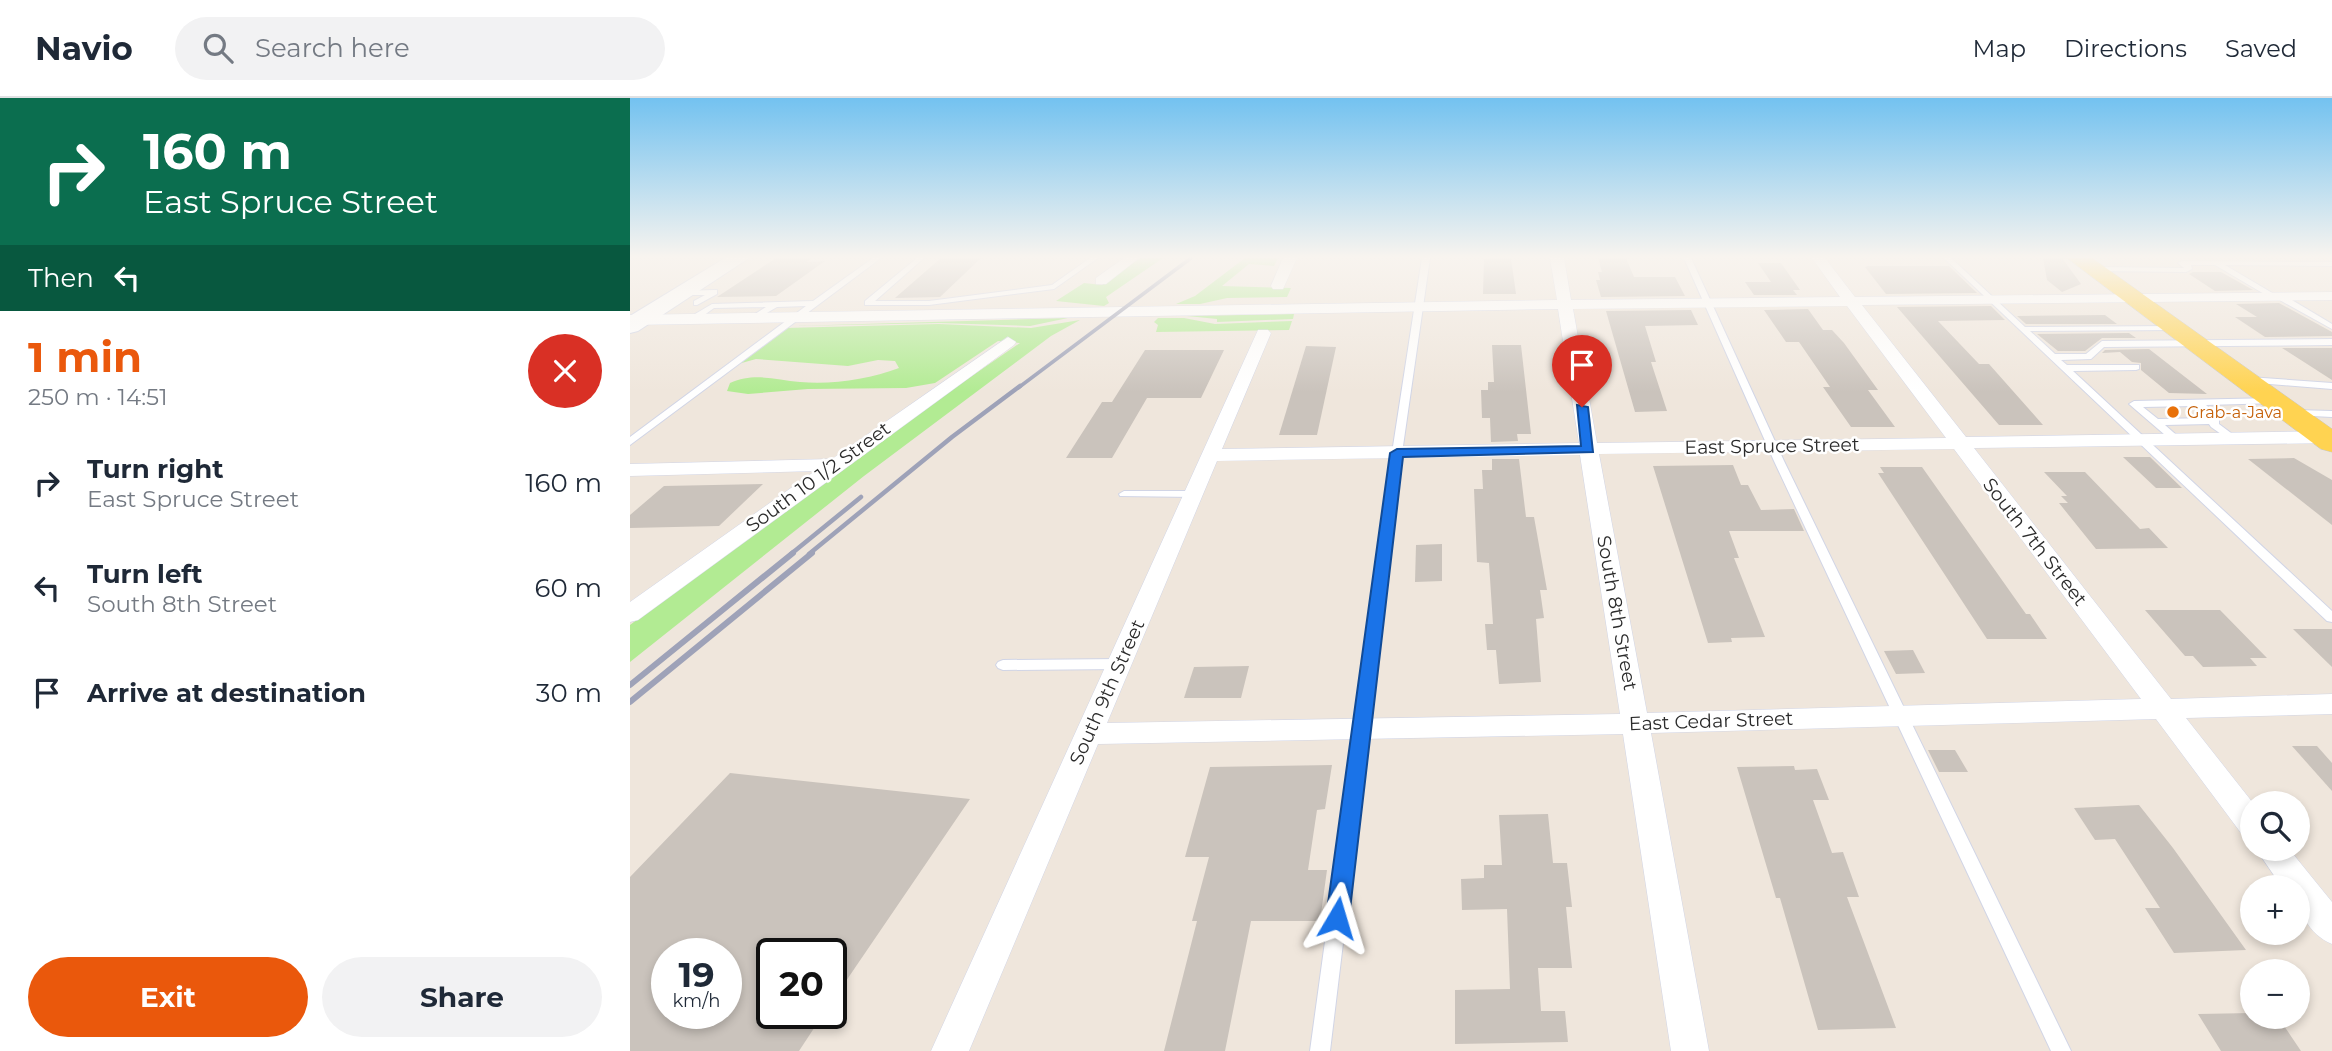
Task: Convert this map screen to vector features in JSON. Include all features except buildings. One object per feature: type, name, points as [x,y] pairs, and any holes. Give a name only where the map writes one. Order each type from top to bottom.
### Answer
[{"type":"main road","points":[[2139,302],[2283,407],[2330,433]]},
{"type":"street","points":[[633,322],[675,302]]},
{"type":"street","points":[[633,322],[1674,302]]},
{"type":"street","name":"South 7th Street","points":[[1852,302],[2240,808]]},
{"type":"street","name":"South 8th Street","points":[[1565,304],[1690,1051]]},
{"type":"street","name":"South 9th Street","points":[[950,1051],[1212,455],[1263,332]]},
{"type":"street","name":"South 10 1/2 Street","points":[[630,614],[1008,342]]},
{"type":"street","name":"East Spruce Street","points":[[1212,455],[2231,438],[2330,433]]},
{"type":"street","points":[[630,470],[834,465]]},
{"type":"street","name":"East Cedar Street","points":[[1089,734],[1362,730],[2332,704]]},
{"type":"street","points":[[2280,861],[2332,928]]},
{"type":"lane","points":[[697,302],[712,306],[815,303]]},
{"type":"lane","points":[[869,302],[933,302]]},
{"type":"lane","points":[[1320,1051],[1397,453],[1420,302]]},
{"type":"lane","points":[[1708,302],[1772,446],[2062,1051]]},
{"type":"lane","points":[[1995,302],[2332,618]]},
{"type":"lane","points":[[2287,302],[2332,327]]},
{"type":"lane","points":[[630,442],[815,303]]},
{"type":"lane","points":[[755,318],[775,305]]},
{"type":"lane","points":[[693,319],[712,306]]},
{"type":"lane","points":[[2024,329],[2332,342]]},
{"type":"lane","points":[[2054,357],[2088,357],[2102,344],[2188,338]]},
{"type":"lane","points":[[2065,368],[2136,367]]},
{"type":"lane","points":[[2245,380],[2332,386]]},
{"type":"lane","points":[[2176,439],[2134,404],[2197,402],[2283,407]]},
{"type":"lane","points":[[2197,402],[2216,418],[2214,425],[2231,438]]},
{"type":"lane","points":[[2155,422],[2215,421]]},
{"type":"lane","points":[[1124,494],[1194,494]]},
{"type":"lane","points":[[1003,665],[1119,664]]},
{"type":"green space","points":[[1070,302],[1109,302],[1104,306]]},
{"type":"green space","points":[[1180,302],[1207,302],[1200,304],[1176,304]]},
{"type":"green space","points":[[1294,314],[1293,319],[1217,322],[1217,319],[1187,316]]},
{"type":"green space","points":[[1068,318],[1030,326],[939,323],[794,326]]},
{"type":"green space","points":[[1158,318],[1184,318],[1215,324],[1292,321],[1289,330],[1156,332],[1158,325],[1154,322]]},
{"type":"green space","points":[[1080,320],[1051,336],[864,476],[630,662],[630,625],[825,477],[1020,343],[998,341],[935,383],[906,388],[808,389],[748,394],[727,391],[730,383],[748,378],[812,383],[838,382],[899,368],[895,361],[878,360],[848,366],[756,359],[738,364],[785,328],[939,324],[1031,328]]},
{"type":"railway","points":[[1018,388],[1132,302]]},
{"type":"railway","points":[[809,554],[952,437],[1020,386]]},
{"type":"railway","points":[[791,554],[861,497]]},
{"type":"railway","points":[[630,685],[793,553]]},
{"type":"railway","points":[[630,702],[812,553]]},
{"type":"place","name":"Grab-a-Java","points":[[2173,412]]},
{"type":"route","points":[[1337,918],[1397,453],[1588,449],[1582,407]]}]
